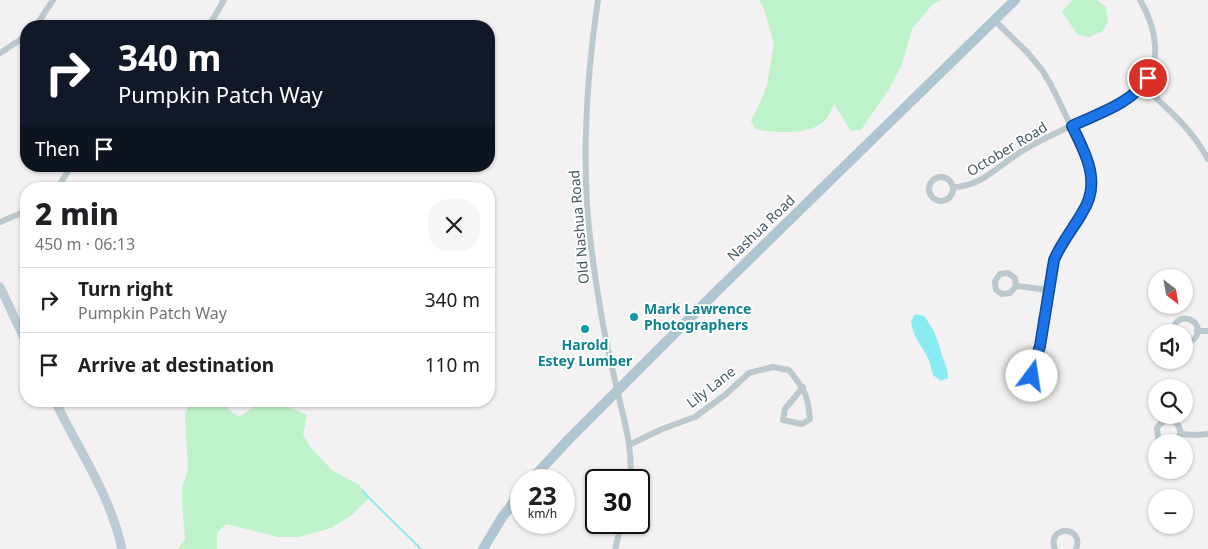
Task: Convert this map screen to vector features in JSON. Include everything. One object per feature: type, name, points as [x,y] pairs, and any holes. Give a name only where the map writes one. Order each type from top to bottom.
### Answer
[{"type":"main road","name":"Nashua Road","points":[[541,469],[617,390],[1015,0]]},
{"type":"main road","points":[[0,287],[20,329]]},
{"type":"main road","points":[[58,407],[104,493],[114,519],[122,549]]},
{"type":"main road","points":[[483,549],[510,507]]},
{"type":"street","points":[[40,20],[53,0]]},
{"type":"street","points":[[212,20],[224,0]]},
{"type":"street","name":"Old Nashua Road","points":[[598,0],[589,84],[586,162],[587,204],[593,264],[601,313],[629,445],[630,469]]},
{"type":"street","points":[[1140,0],[1154,28],[1156,44],[1156,56],[1143,86],[1181,121],[1208,159]]},
{"type":"street","points":[[994,20],[1027,52],[1042,70],[1072,126],[1090,165],[1092,187],[1085,208],[1056,254],[1052,267],[1039,350],[1030,366]]},
{"type":"street","points":[[0,53],[20,40]]},
{"type":"street","name":"October Road","points":[[953,187],[964,187],[977,182],[1020,152],[1126,100],[1143,86]]},
{"type":"street","points":[[0,222],[20,214]]},
{"type":"street","points":[[1016,286],[1049,290]]},
{"type":"street","points":[[1176,324],[1185,319],[1194,322],[1198,331]]},
{"type":"street","points":[[1198,331],[1208,331]]},
{"type":"street","points":[[1193,340],[1198,331]]},
{"type":"street","name":"Lily Lane","points":[[629,445],[662,429],[695,417],[725,395],[749,373],[773,367],[789,370],[803,387],[808,400],[810,419],[802,424],[783,420],[786,409],[803,387]]},
{"type":"street","points":[[1158,434],[1160,424],[1164,421],[1172,420],[1179,427],[1180,434]]},
{"type":"street","points":[[1193,434],[1208,434]]},
{"type":"street","points":[[1055,549],[1054,537],[1060,532],[1065,531],[1070,532],[1076,537],[1076,549]]},
{"type":"street","points":[[615,549],[619,534]]},
{"type":"green space","points":[[759,0],[941,0],[932,5],[912,29],[902,64],[889,89],[861,130],[851,131],[834,104],[821,124],[806,130],[789,132],[755,129],[751,121],[767,85],[774,44],[764,9]]},
{"type":"green space","points":[[1072,0],[1097,0],[1106,7],[1108,21],[1103,31],[1089,37],[1078,35],[1062,12]]},
{"type":"green space","points":[[188,407],[228,407],[239,417],[255,407],[288,407],[307,415],[303,435],[311,448],[332,470],[359,485],[369,498],[352,515],[331,528],[299,537],[278,537],[226,524],[217,533],[217,549],[178,549],[185,539],[182,488],[188,470],[185,416]]},
{"type":"water","points":[[915,314],[924,316],[933,330],[946,366],[948,378],[941,381],[933,375],[929,360],[914,334],[911,322]]},
{"type":"waterway","points":[[363,491],[421,549]]},
{"type":"place","name":"Mark Lawrence Photographers","points":[[634,317]]},
{"type":"place","name":"Harold Estey Lumber","points":[[585,329]]},
{"type":"route","points":[[1032,376],[1030,366],[1036,358],[1040,346],[1054,260],[1059,248],[1085,208],[1091,193],[1090,165],[1072,126],[1126,100],[1137,92],[1148,78]]}]
